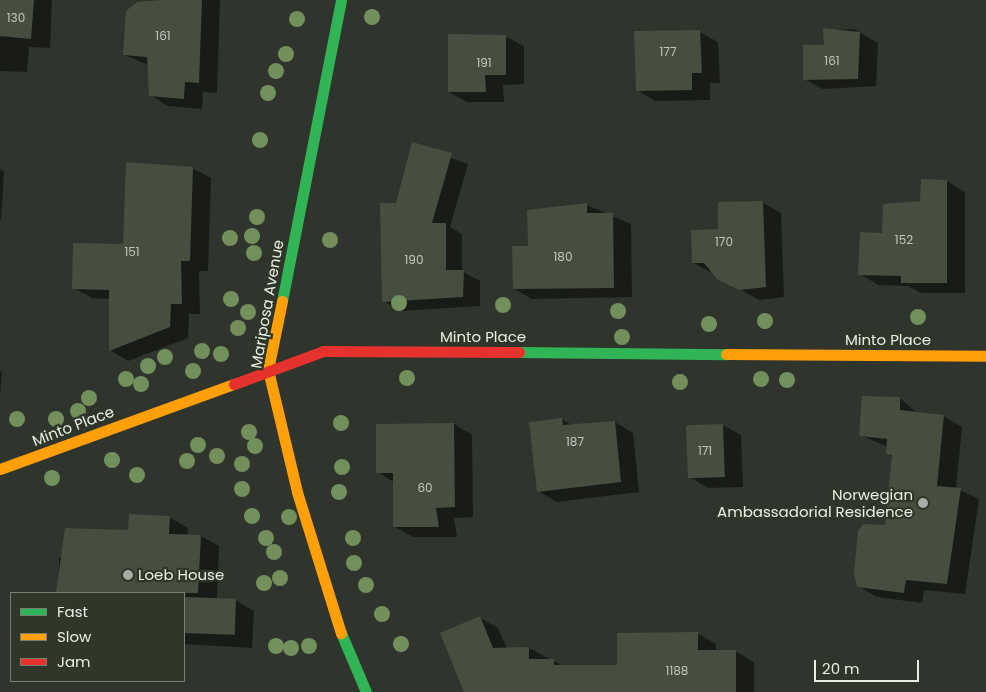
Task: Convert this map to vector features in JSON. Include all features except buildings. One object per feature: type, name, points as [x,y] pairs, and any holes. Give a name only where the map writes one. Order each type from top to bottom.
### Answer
[{"type":"street","name":"Mariposa Avenue","points":[[341,0],[268,370],[302,510],[336,622],[366,692]]},
{"type":"street","name":"Minto Place","points":[[0,469],[323,351],[986,356]]},
{"type":"traffic: fast","points":[[282,301],[341,0]]},
{"type":"traffic: fast","points":[[519,352],[726,354]]},
{"type":"traffic: fast","points":[[341,633],[366,692]]},
{"type":"traffic: slow","points":[[282,301],[268,370],[297,492],[341,633]]},
{"type":"traffic: slow","points":[[726,354],[986,356]]},
{"type":"traffic: slow","points":[[0,469],[234,384]]},
{"type":"traffic: jam","points":[[234,384],[323,351],[519,352]]},
{"type":"place","name":"Norwegian Ambassadorial Residence","points":[[923,503]]},
{"type":"place","name":"Loeb House","points":[[128,575]]}]
